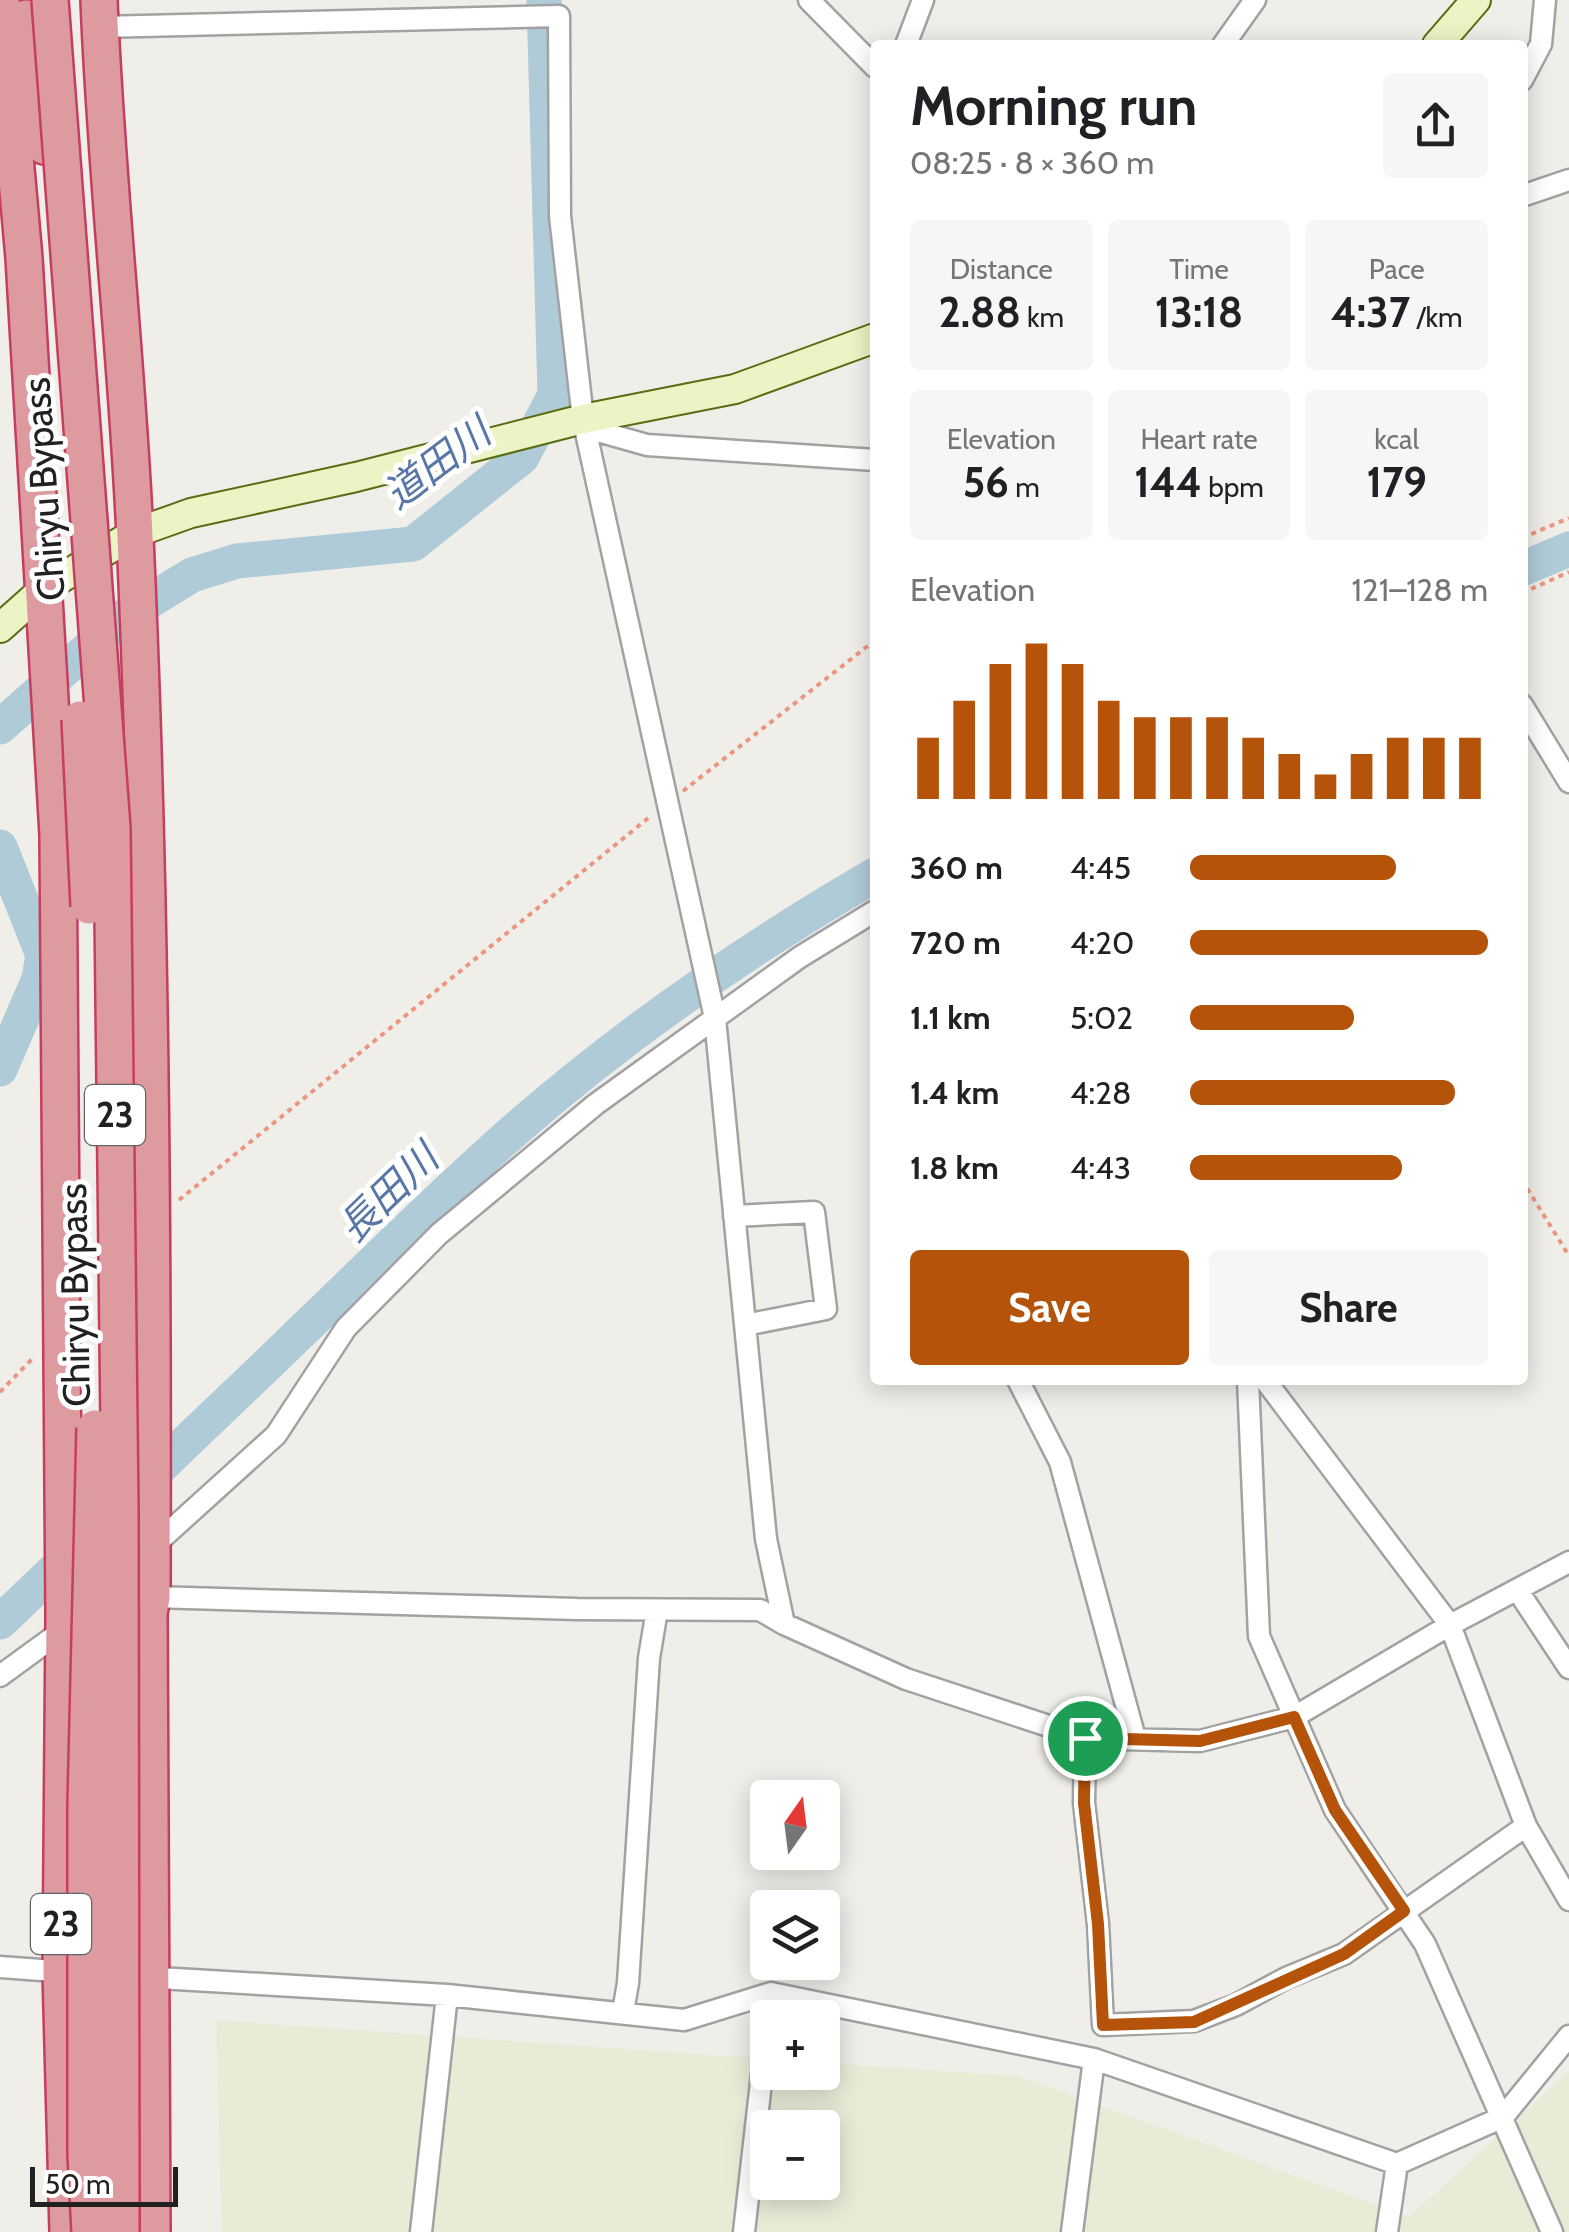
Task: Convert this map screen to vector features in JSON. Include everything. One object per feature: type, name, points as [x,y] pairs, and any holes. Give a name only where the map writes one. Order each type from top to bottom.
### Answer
[{"type":"highway","name":"23","points":[[2,0],[12,264],[45,588],[58,835],[64,1623],[61,1972],[68,2232]]},
{"type":"highway","name":"23","points":[[24,0],[44,146]]},
{"type":"highway","name":"Chiryu Bypass","points":[[48,6],[44,146],[72,555],[88,872],[96,1456],[86,1824],[86,2155],[90,2232]]},
{"type":"highway","name":"Chiryu Bypass","points":[[48,6],[112,828],[120,1510],[122,2232]]},
{"type":"highway","name":"23","points":[[99,14],[135,533],[150,960],[152,2232]]},
{"type":"main road","points":[[1441,40],[1476,0]]},
{"type":"main road","points":[[0,628],[45,588],[135,533],[191,513],[735,389],[870,340]]},
{"type":"street","points":[[808,0],[870,61]]},
{"type":"street","points":[[908,40],[923,0]]},
{"type":"street","points":[[1227,40],[1255,0]]},
{"type":"street","points":[[1528,68],[1540,44],[1545,0]]},
{"type":"street","points":[[99,14],[531,7],[559,16],[560,216],[584,424],[715,1018],[766,1539],[784,1624]]},
{"type":"street","points":[[1528,194],[1569,180]]},
{"type":"street","points":[[584,424],[647,445],[870,460]]},
{"type":"street","points":[[1528,715],[1569,782]]},
{"type":"street","points":[[0,1676],[276,1435],[346,1328],[439,1234],[596,1104],[800,957],[870,915]]},
{"type":"street","points":[[734,1216],[814,1212],[826,1309],[745,1325]]},
{"type":"street","points":[[1021,1385],[1060,1462],[1135,1738]]},
{"type":"street","points":[[1248,1385],[1259,1636],[1335,1810],[1425,1944],[1552,2232]]},
{"type":"street","points":[[1268,1385],[1450,1625],[1526,1826],[1569,1900]]},
{"type":"street","points":[[152,1597],[760,1610],[906,1679],[1085,1738],[1200,1741],[1294,1717],[1450,1625],[1569,1562]]},
{"type":"street","points":[[1518,1591],[1569,1668]]},
{"type":"street","points":[[623,2012],[648,1658],[656,1610]]},
{"type":"street","points":[[1085,1738],[1084,1803],[1098,1924],[1103,2025],[1194,2022],[1344,1954],[1526,1826]]},
{"type":"street","points":[[0,1967],[447,1995],[684,2020],[771,1993],[1094,2059],[1396,2164],[1503,2117],[1569,2036]]},
{"type":"street","points":[[770,2000],[771,1993]]},
{"type":"street","points":[[421,2232],[447,1995]]},
{"type":"street","points":[[1072,2232],[1094,2059]]},
{"type":"street","points":[[744,2232],[760,2090]]},
{"type":"street","points":[[1386,2232],[1396,2164]]},
{"type":"path","points":[[1528,535],[1569,518]]},
{"type":"path","points":[[1528,590],[1569,572]]},
{"type":"path","points":[[178,1202],[667,803],[870,645]]},
{"type":"path","points":[[1528,1190],[1569,1256]]},
{"type":"path","points":[[0,1392],[40,1351]]},
{"type":"green space","points":[[216,2020],[750,2058],[750,2090],[840,2090],[840,2064],[1018,2076],[1409,2217],[1569,2071],[1569,2232],[222,2232]]},
{"type":"waterway","name":"道田川","points":[[0,727],[125,616],[192,575],[237,561],[413,544],[522,457],[555,395],[544,0]]},
{"type":"waterway","name":"長田川","points":[[1528,566],[1569,549]]},
{"type":"waterway","name":"道田川","points":[[0,847],[43,955],[39,979],[0,1069]]},
{"type":"waterway","name":"長田川","points":[[137,1490],[434,1204],[558,1094],[690,993],[870,878]]},
{"type":"waterway","name":"長田川","points":[[0,1622],[82,1544]]},
{"type":"route","points":[[1294,1717],[1335,1810],[1404,1911],[1344,1954],[1194,2022],[1103,2025],[1098,1924],[1084,1803],[1085,1738],[1200,1741],[1294,1717]]}]
